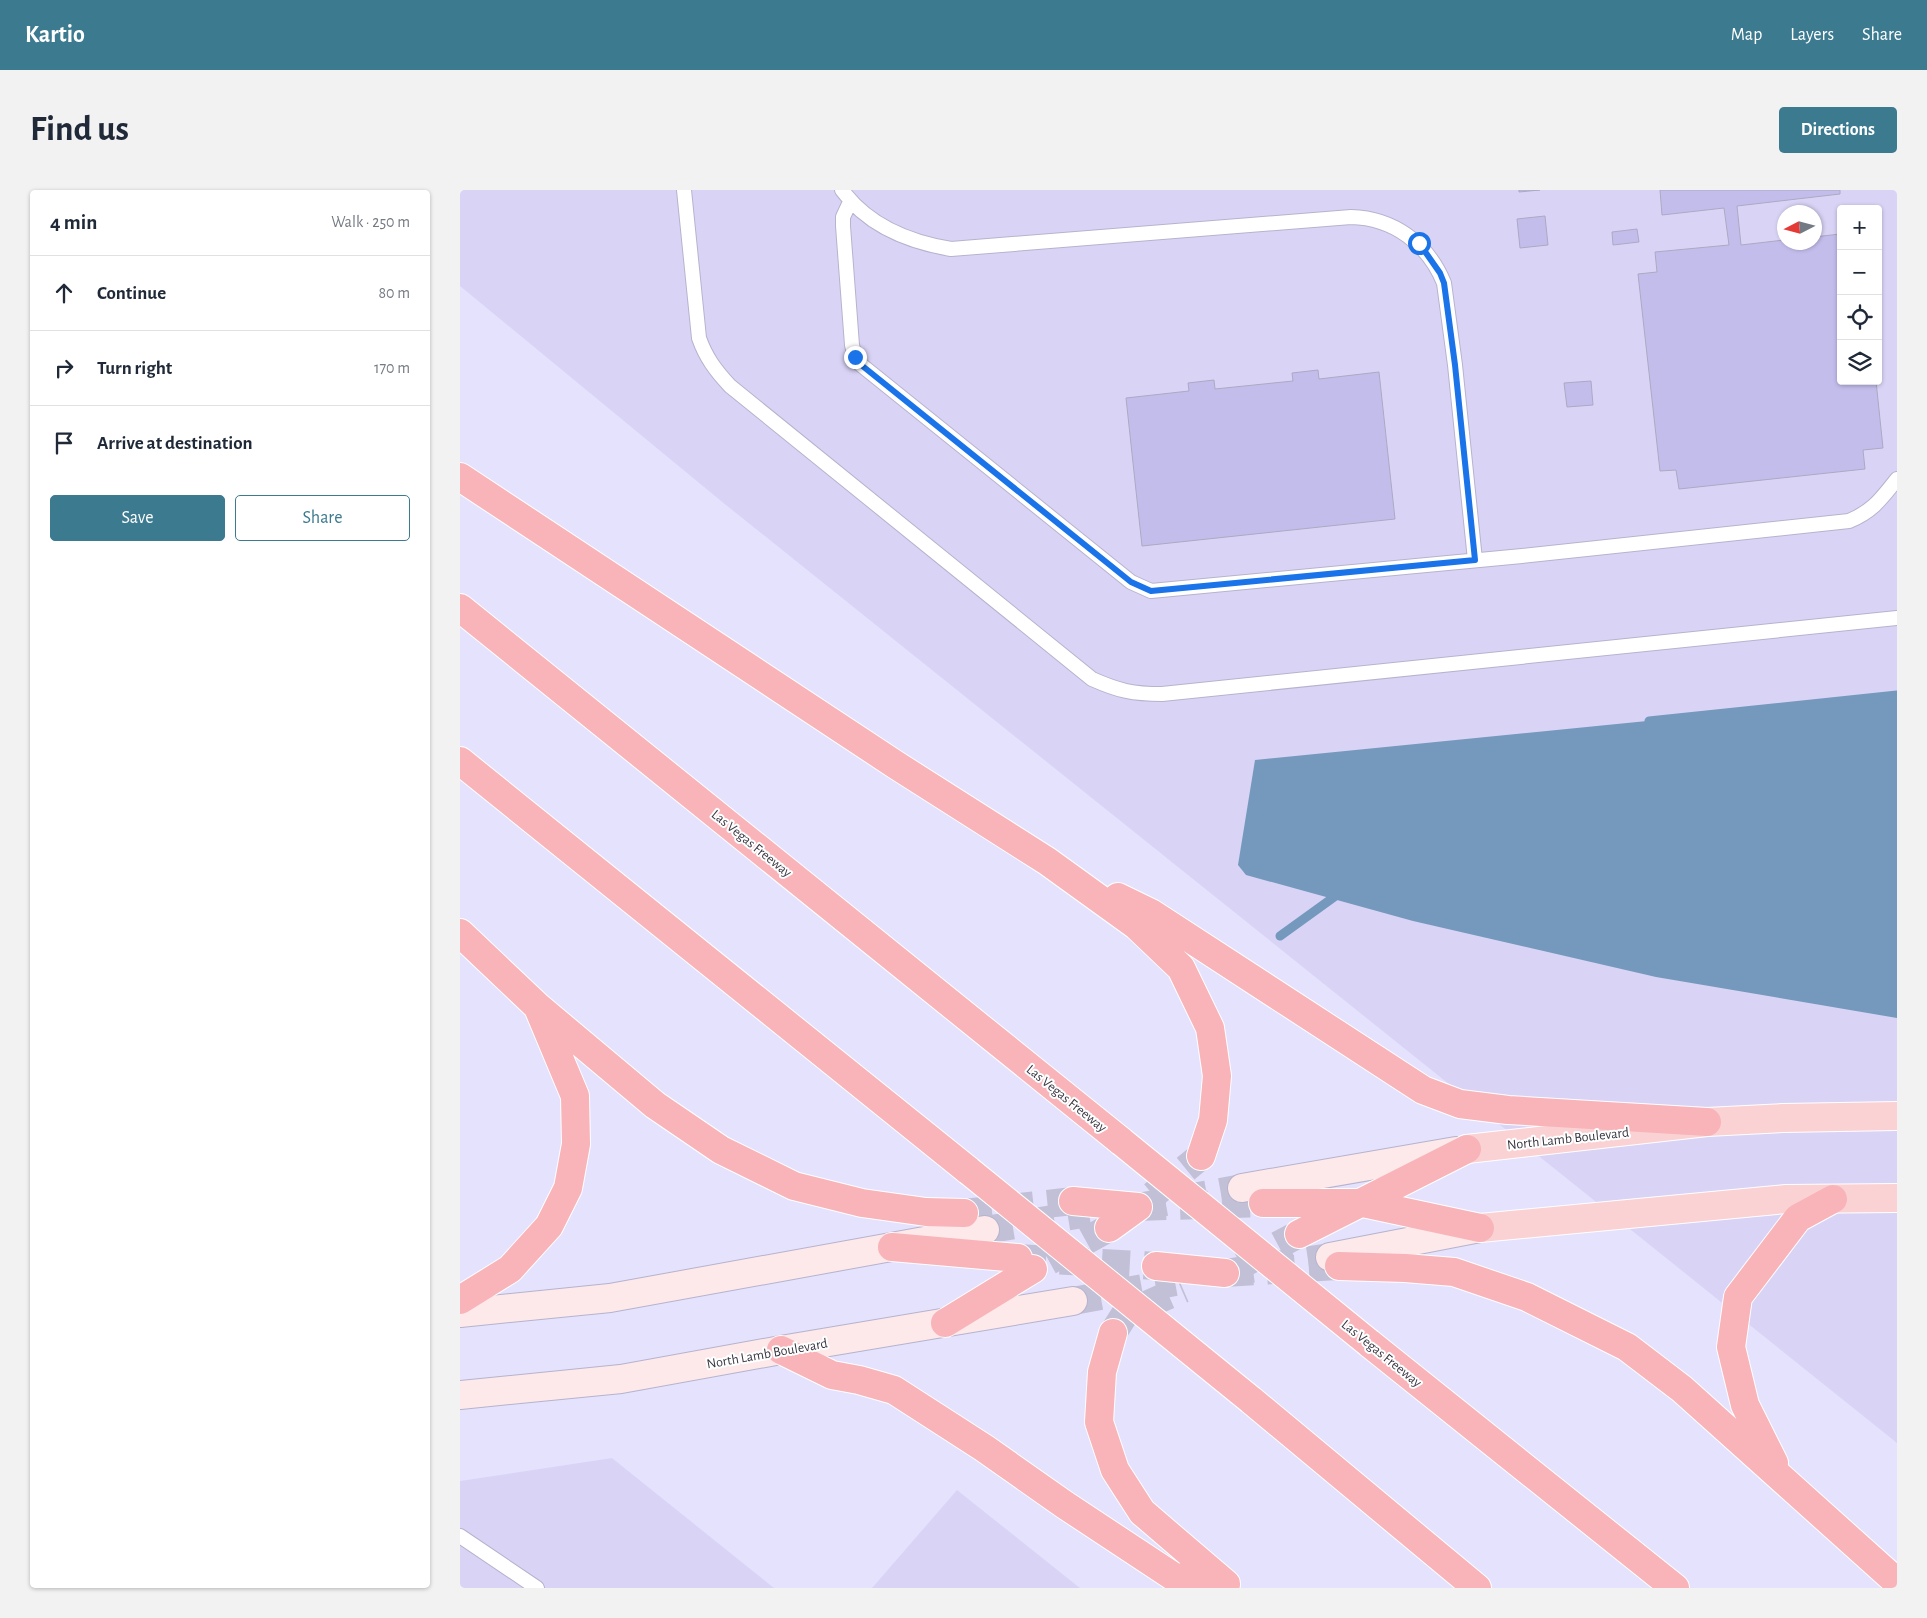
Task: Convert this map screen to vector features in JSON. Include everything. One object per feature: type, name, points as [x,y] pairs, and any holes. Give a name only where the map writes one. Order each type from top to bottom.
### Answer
[{"type":"highway","points":[[460,477],[896,765],[1047,861],[1137,926],[1181,968],[1210,1028],[1217,1076],[1213,1120],[1202,1156]]},
{"type":"highway","name":"Las Vegas Freeway","points":[[460,608],[1675,1588]]},
{"type":"highway","points":[[460,761],[1251,1400],[1478,1588]]},
{"type":"highway","points":[[1047,861],[1151,913],[1423,1090],[1460,1104],[1508,1110],[1707,1122]]},
{"type":"highway","points":[[460,933],[537,1006],[655,1105],[721,1150],[794,1186],[862,1203],[926,1212],[964,1213]]},
{"type":"highway","points":[[460,1300],[510,1269],[549,1226],[568,1188],[576,1144],[575,1096],[537,1006]]},
{"type":"highway","points":[[1299,1234],[1467,1149]]},
{"type":"highway","points":[[1252,1196],[1363,1203],[1480,1228]]},
{"type":"highway","points":[[1780,1476],[1745,1405],[1731,1347],[1738,1297],[1798,1218],[1833,1199]]},
{"type":"highway","points":[[1138,1207],[1090,1214],[1138,1207]]},
{"type":"highway","points":[[892,1247],[1026,1264],[945,1323]]},
{"type":"highway","points":[[1334,1262],[1454,1272],[1489,1283],[1544,1305],[1627,1348],[1682,1389],[1897,1582]]},
{"type":"highway","points":[[1171,1279],[1225,1273]]},
{"type":"highway","points":[[1113,1333],[1102,1372],[1099,1422],[1115,1470],[1142,1512],[1227,1585]]},
{"type":"highway","points":[[781,1350],[832,1375],[894,1390],[1174,1577],[1227,1585]]},
{"type":"main road","name":"North Lamb Boulevard","points":[[1252,1196],[1467,1149],[1707,1122],[1783,1118],[1897,1116]]},
{"type":"main road","points":[[1334,1262],[1480,1228],[1786,1200],[1897,1198]]},
{"type":"main road","points":[[460,1313],[610,1298],[985,1230]]},
{"type":"main road","name":"North Lamb Boulevard","points":[[460,1395],[621,1379],[1073,1301]]},
{"type":"lane","points":[[684,190],[699,338],[704,354],[715,370],[730,386],[1092,679],[1112,688],[1136,694],[1162,694],[1897,618]]},
{"type":"lane","points":[[842,190],[850,202],[890,231],[930,246],[951,249],[1351,217],[1377,220],[1393,227],[1419,243],[1440,273],[1444,283],[1455,365],[1475,560]]},
{"type":"lane","points":[[850,202],[844,217],[843,226],[852,345],[855,357],[860,364],[1131,582],[1151,591],[1849,522],[1872,509],[1897,479]]},
{"type":"lane","points":[[460,1536],[537,1588]]},
{"type":"shaded area","points":[[460,190],[1897,190],[1897,1443],[721,501],[460,286]]},
{"type":"shaded area","points":[[612,1458],[774,1588],[460,1588],[460,1481]]},
{"type":"shaded area","points":[[957,1490],[1080,1588],[872,1588]]},
{"type":"water","points":[[1897,696],[1897,1018],[1656,977],[1413,921],[1246,875],[1238,865],[1255,760]]},
{"type":"building","points":[[1519,190],[1540,190],[1519,192]]},
{"type":"building","points":[[1660,190],[1840,190],[1840,194],[1737,206],[1741,245],[1777,241],[1777,250],[1822,250],[1822,236],[1837,234],[1837,385],[1876,385],[1883,448],[1863,450],[1865,469],[1679,489],[1676,470],[1660,471],[1638,274],[1657,272],[1655,252],[1729,245],[1724,208],[1662,215]]},
{"type":"building","points":[[1545,216],[1548,245],[1520,248],[1517,219]]},
{"type":"building","points":[[1637,229],[1639,242],[1613,245],[1612,232]]},
{"type":"building","points":[[1318,370],[1319,379],[1379,372],[1395,519],[1142,546],[1126,398],[1189,391],[1188,383],[1214,380],[1215,389],[1293,381],[1292,373]]},
{"type":"building","points":[[1591,381],[1593,405],[1567,407],[1564,383]]},
{"type":"waterway","points":[[1649,721],[1897,695]]},
{"type":"waterway","points":[[1280,936],[1341,892]]},
{"type":"tunnel","points":[[1153,1195],[1201,1156]]},
{"type":"tunnel","points":[[1138,1207],[1242,1188]]},
{"type":"tunnel","points":[[964,1213],[1073,1201]]},
{"type":"tunnel","points":[[1138,1207],[1263,1203]]},
{"type":"tunnel","points":[[985,1230],[1089,1213]]},
{"type":"tunnel","points":[[1049,1261],[1109,1228]]},
{"type":"tunnel","points":[[1241,1265],[1299,1234]]},
{"type":"tunnel","points":[[1225,1273],[1330,1257]]},
{"type":"tunnel","points":[[1018,1258],[1156,1266]]},
{"type":"tunnel","points":[[1225,1273],[1339,1266]]},
{"type":"tunnel","points":[[1073,1301],[1175,1282]]},
{"type":"tunnel","points":[[1113,1333],[1125,1314],[1183,1289]]},
{"type":"route","points":[[855,357],[860,364],[1131,582],[1151,591],[1475,560],[1455,365],[1444,283],[1440,273],[1419,243]]}]
